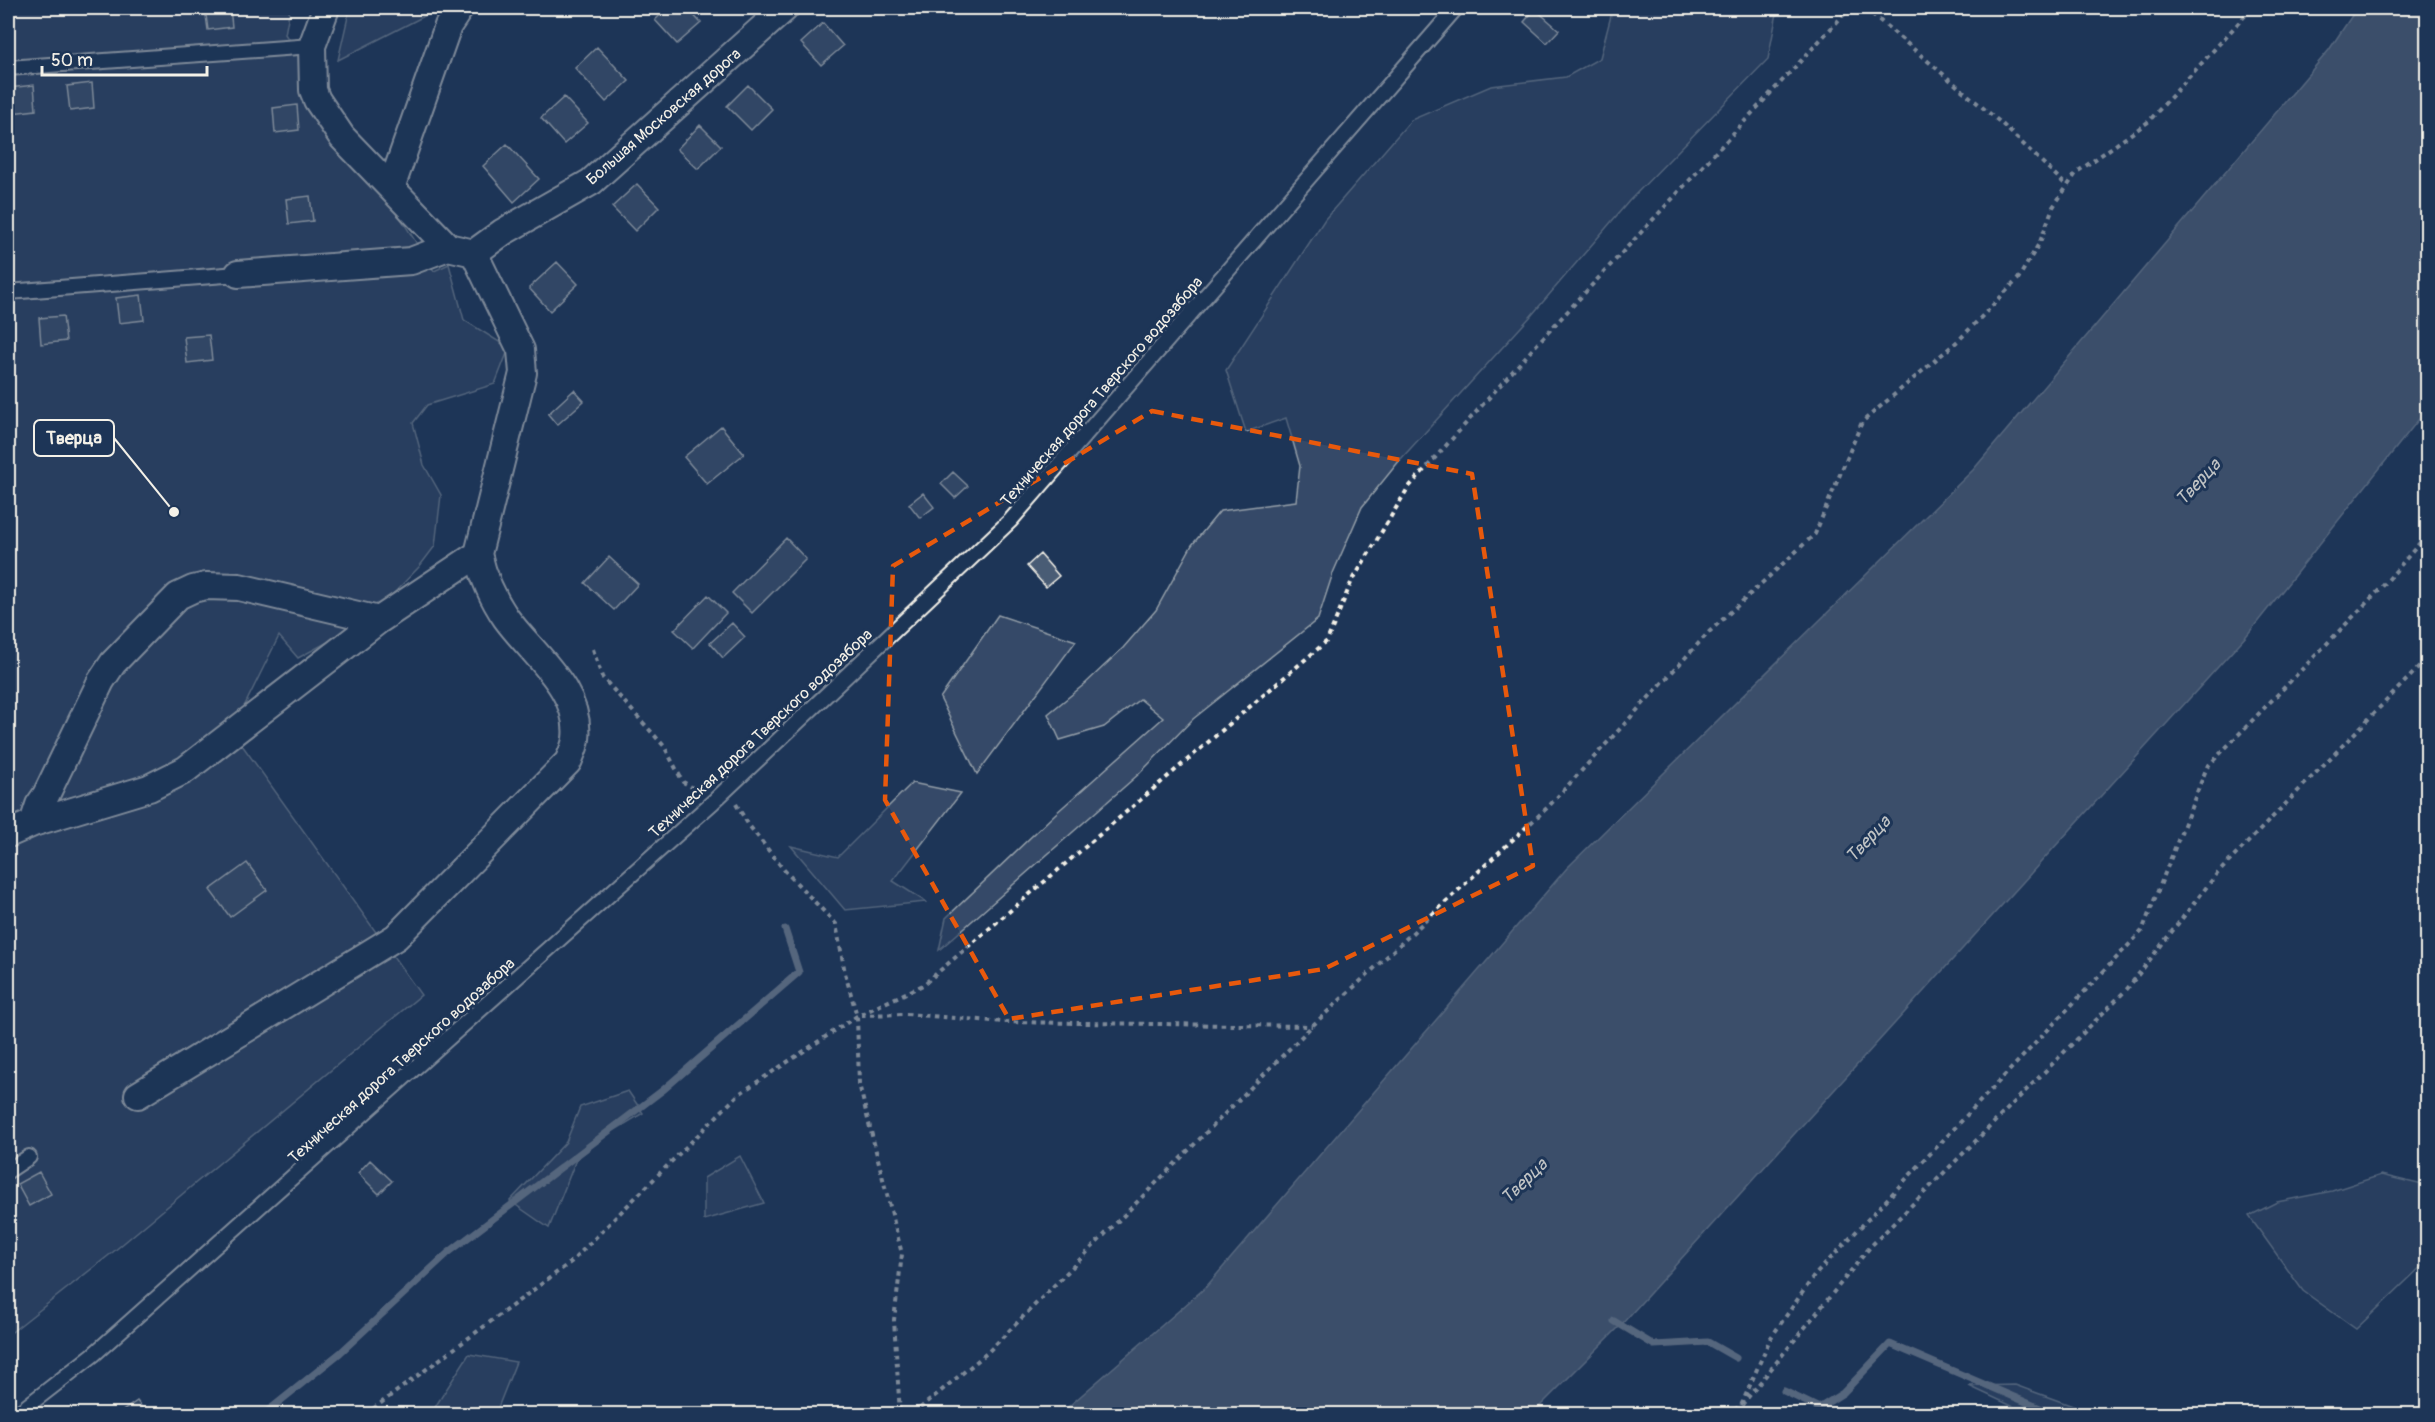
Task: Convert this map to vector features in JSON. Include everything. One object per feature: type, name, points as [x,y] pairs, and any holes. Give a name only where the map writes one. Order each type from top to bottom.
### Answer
[{"type":"street","points":[[326,8],[312,46],[313,90],[317,100],[342,137],[448,248]]},
{"type":"street","points":[[391,188],[444,36],[460,8]]},
{"type":"street","name":"Большая Московская дорога","points":[[474,253],[503,232],[591,182],[785,8]]},
{"type":"street","points":[[138,1095],[396,937],[568,762],[576,739],[575,722],[564,690],[505,617],[482,572],[478,554],[523,373],[520,350],[474,253],[448,248],[411,261],[238,274]]},
{"type":"street","points":[[8,834],[33,823],[149,788],[185,770],[379,620],[478,554]]},
{"type":"street","points":[[33,823],[39,806],[100,681],[113,663],[178,596],[193,588],[206,586],[239,587],[379,620]]},
{"type":"lane","name":"Техническая дорога Тверского водозабора","points":[[17,1414],[93,1355],[713,802],[1010,521],[1456,8]]},
{"type":"lane","points":[[8,68],[312,46]]},
{"type":"lane","points":[[8,292],[238,274]]},
{"type":"lane","points":[[8,1171],[29,1156]]},
{"type":"path","points":[[366,1414],[571,1262],[739,1094],[857,1016],[923,985],[1327,640],[1351,583],[1408,488],[1554,326],[1850,8]]},
{"type":"path","points":[[1865,8],[2001,123],[2067,186]]},
{"type":"path","points":[[913,1414],[987,1353],[1312,1026],[1549,806],[1708,632],[1815,534],[1862,422],[1959,340],[2018,279],[2040,242],[2053,207],[2076,172],[2148,122],[2252,8]]},
{"type":"path","points":[[1740,1414],[1741,1406],[1770,1339],[1814,1276],[2142,931],[2207,767],[2382,587],[2424,538],[2427,539]]},
{"type":"path","points":[[593,649],[602,677],[664,746],[683,782],[691,785],[713,802]]},
{"type":"path","points":[[1726,1414],[1741,1406],[1871,1246],[2127,989],[2216,875],[2427,658]]},
{"type":"path","points":[[727,788],[748,824],[770,852],[836,924],[845,973],[857,1016],[859,1083],[902,1254],[894,1320],[900,1414]]},
{"type":"path","points":[[857,1016],[906,1014],[1004,1022],[1312,1026]]},
{"type":"highlighted area","points":[[1152,411],[1472,474],[1533,866],[1324,969],[1009,1019],[885,800],[893,566]]},
{"type":"shaded area","points":[[8,8],[290,8],[285,34],[434,271],[449,264],[464,320],[509,348],[495,384],[427,405],[413,423],[424,465],[441,495],[435,546],[419,567],[367,621],[298,658],[279,636],[232,731],[421,995],[113,1252],[8,1335]]},
{"type":"shaded area","points":[[350,8],[440,8],[338,60]]},
{"type":"shaded area","points":[[1613,8],[1778,8],[1768,59],[1629,201],[1531,316],[1400,460],[1362,507],[1333,573],[1318,619],[1193,719],[1140,773],[939,950],[946,918],[1055,814],[1163,718],[1140,699],[1104,727],[1060,740],[1048,714],[1086,683],[1123,648],[1156,610],[1192,545],[1220,511],[1296,501],[1300,466],[1286,418],[1246,432],[1226,370],[1325,219],[1411,120],[1491,86],[1566,77],[1600,58]]},
{"type":"shaded area","points":[[998,615],[1076,641],[977,774],[940,698]]},
{"type":"shaded area","points":[[912,783],[961,793],[893,881],[926,902],[845,910],[791,846],[838,857]]},
{"type":"shaded area","points":[[628,1091],[643,1113],[579,1152],[549,1228],[510,1201],[566,1142],[580,1107]]},
{"type":"shaded area","points":[[740,1156],[764,1203],[704,1220],[704,1178]]},
{"type":"shaded area","points":[[2381,1175],[2427,1186],[2427,1261],[2356,1329],[2303,1291],[2249,1216],[2277,1202],[2332,1191]]},
{"type":"shaded area","points":[[469,1354],[516,1362],[497,1410],[435,1407]]},
{"type":"shaded area","points":[[2015,1385],[2095,1414],[2029,1414],[1969,1386]]},
{"type":"water","points":[[2357,8],[2427,8],[2427,409],[2247,635],[1621,1325],[1532,1414],[1060,1414],[1206,1287],[1567,868],[1973,470],[2329,50]]},
{"type":"building","points":[[205,8],[230,8],[232,27],[208,30]]},
{"type":"building","points":[[668,8],[687,8],[701,23],[677,44],[655,20]]},
{"type":"building","points":[[1535,9],[1559,30],[1547,43],[1524,22]]},
{"type":"building","points":[[823,23],[843,46],[821,65],[801,43]]},
{"type":"building","points":[[597,47],[629,81],[606,102],[575,68]]},
{"type":"building","points":[[92,83],[94,108],[70,111],[67,86]]},
{"type":"building","points":[[34,85],[36,110],[12,113],[9,88]]},
{"type":"building","points":[[748,85],[772,109],[751,130],[727,106]]},
{"type":"building","points":[[564,97],[588,123],[564,144],[541,118]]},
{"type":"building","points":[[297,105],[299,130],[275,133],[273,108]]},
{"type":"building","points":[[700,125],[721,146],[698,169],[677,149]]},
{"type":"building","points":[[507,144],[539,179],[514,202],[483,166]]},
{"type":"building","points":[[637,184],[659,207],[635,231],[612,207]]},
{"type":"building","points":[[310,196],[313,221],[289,224],[286,199]]},
{"type":"building","points":[[557,262],[578,284],[550,311],[529,288]]},
{"type":"building","points":[[141,295],[144,320],[119,323],[116,298]]},
{"type":"building","points":[[8,316],[12,341],[8,342]]},
{"type":"building","points":[[63,316],[66,341],[41,344],[39,318]]},
{"type":"building","points":[[209,335],[212,360],[187,363],[184,337]]},
{"type":"building","points":[[574,390],[584,401],[557,425],[548,414]]},
{"type":"building","points":[[721,426],[744,454],[707,484],[684,457]]},
{"type":"building","points":[[953,472],[968,486],[955,498],[941,484]]},
{"type":"building","points":[[923,493],[934,507],[920,518],[909,504]]},
{"type":"building","points":[[786,538],[806,559],[752,613],[732,593]]},
{"type":"building","points":[[1040,554],[1059,576],[1046,587],[1027,566]]},
{"type":"building","points":[[609,557],[638,584],[614,610],[585,583]]},
{"type":"building","points":[[708,595],[726,613],[693,648],[674,630]]},
{"type":"building","points":[[732,623],[745,637],[723,658],[710,643]]},
{"type":"building","points":[[247,863],[267,890],[230,917],[210,890]]},
{"type":"building","points":[[370,1160],[392,1181],[379,1194],[358,1173]]},
{"type":"building","points":[[39,1172],[51,1194],[29,1206],[17,1184]]},
{"type":"building","points":[[137,1401],[147,1414],[120,1413]]},
{"type":"waterway","points":[[264,1414],[340,1353],[448,1253],[663,1090],[799,972],[785,929]]},
{"type":"waterway","points":[[1614,1321],[1654,1345],[1708,1342],[1736,1358]]},
{"type":"waterway","points":[[1784,1391],[1819,1408],[1843,1393],[1890,1344],[2054,1414]]},
{"type":"place","name":"Тверца","points":[[174,512]]}]
